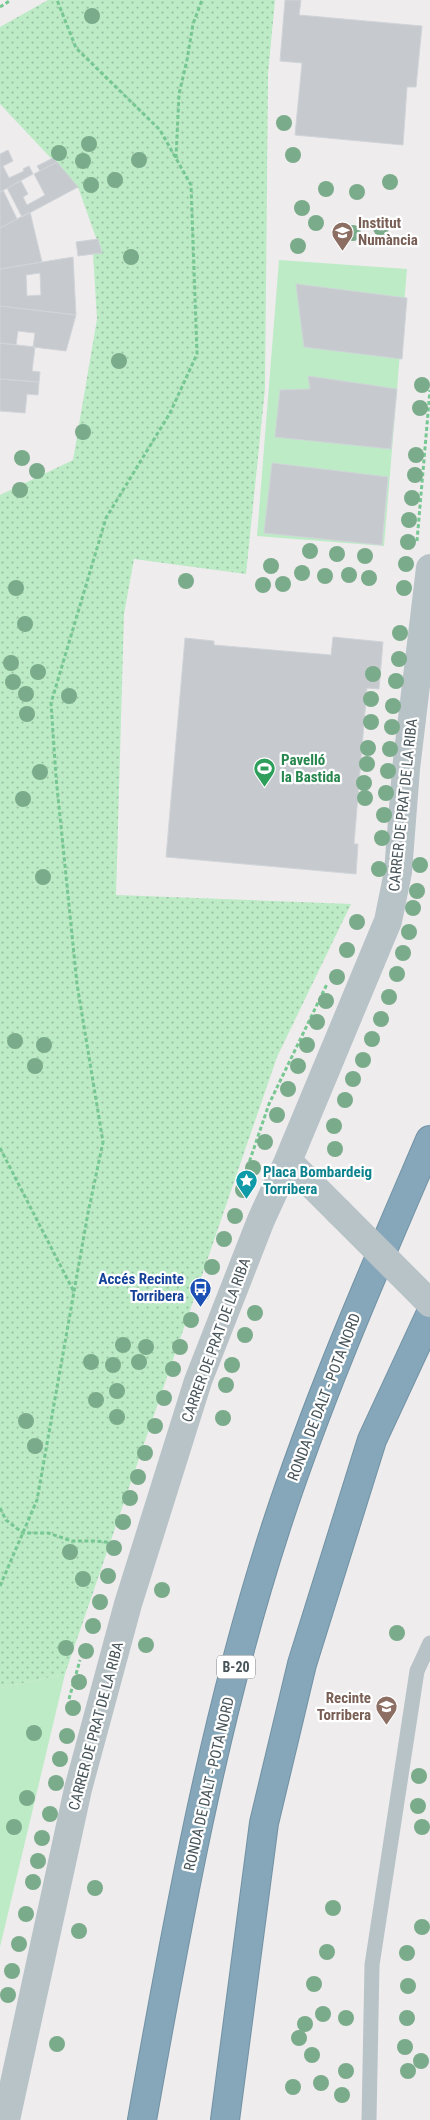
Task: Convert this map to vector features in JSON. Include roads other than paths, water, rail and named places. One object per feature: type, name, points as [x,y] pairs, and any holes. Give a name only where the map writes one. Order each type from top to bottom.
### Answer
[{"type":"highway","name":"RONDA DE DALT - POTA NORD","points":[[142,2120],[205,1794],[240,1650],[275,1530],[304,1446],[390,1232],[430,1140]]},
{"type":"highway","points":[[225,2120],[264,1824],[302,1664],[372,1440],[430,1315]]},
{"type":"street","name":"CARRER DE PRAT DE LA RIBA","points":[[6,2120],[78,1790],[128,1604],[143,1556],[205,1363],[260,1220],[288,1161],[388,921],[398,872],[406,769],[430,568]]},
{"type":"street","points":[[288,1161],[430,1303]]},
{"type":"lane","points":[[369,2120],[372,1965],[417,1671],[430,1643]]},
{"type":"place","name":"Institut Numància","points":[[342,251]]},
{"type":"place","name":"Pavelló la Bastida","points":[[265,788]]},
{"type":"place","name":"Placa Bombardeig Torribera","points":[[247,1200]]},
{"type":"place","name":"Accés Recinte Torribera","points":[[200,1307]]},
{"type":"place","name":"Recinte Torribera","points":[[387,1726]]}]
